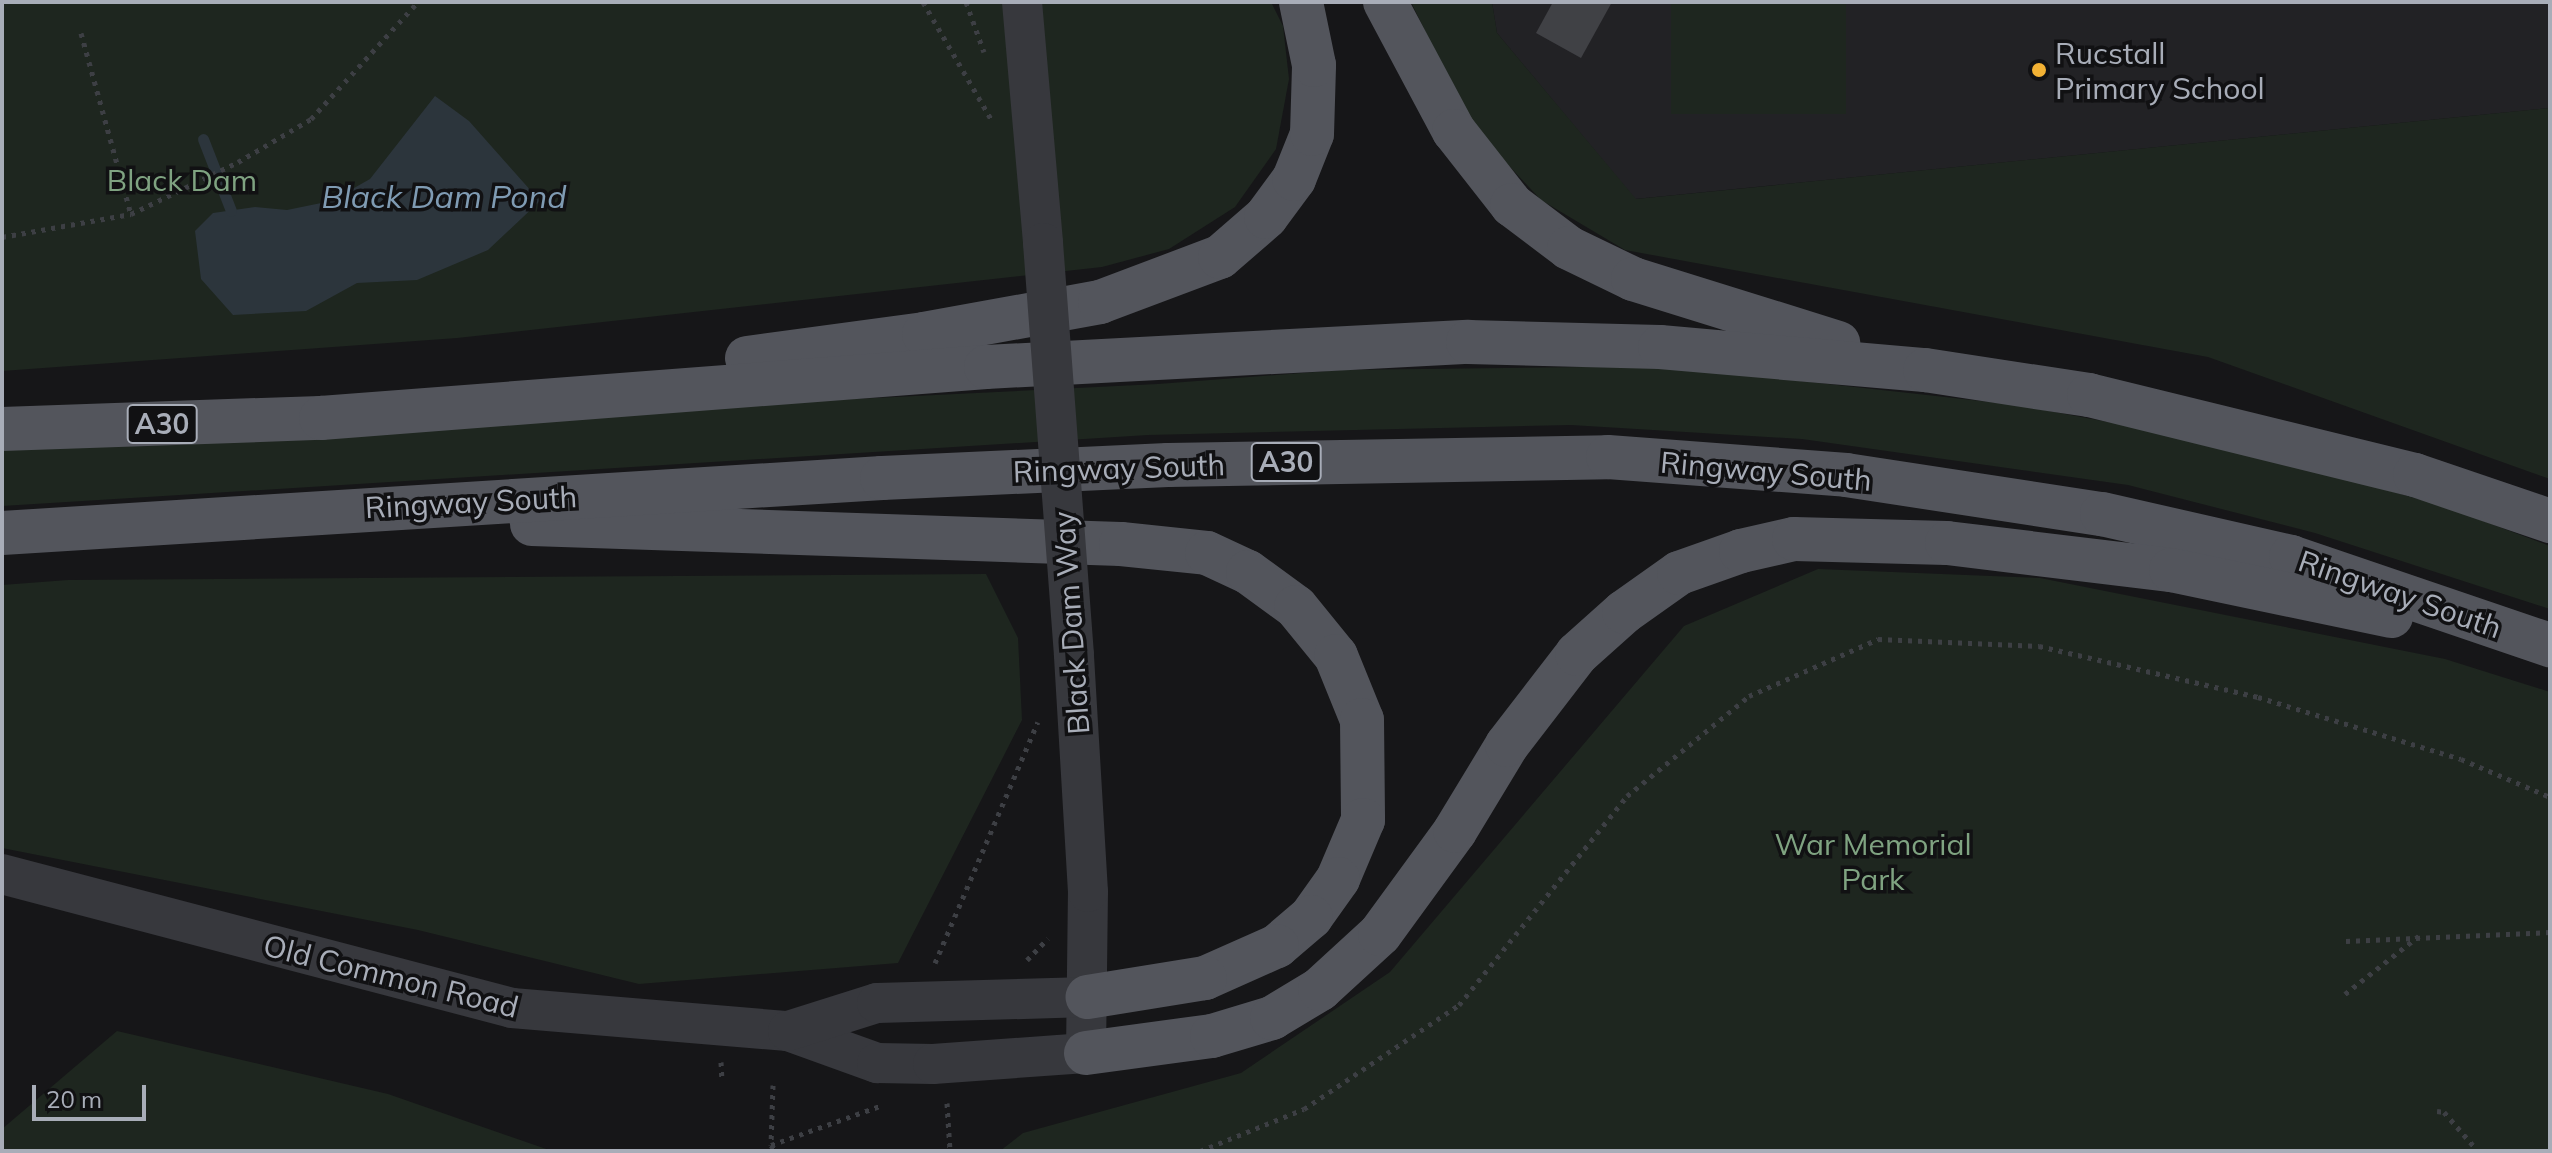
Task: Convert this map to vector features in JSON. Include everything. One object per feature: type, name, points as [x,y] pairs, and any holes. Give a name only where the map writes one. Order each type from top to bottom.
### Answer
[{"type":"main road","points":[[321,418],[642,369],[924,334],[1100,302],[1171,279],[1220,257],[1266,217],[1294,179],[1315,110],[1312,52],[1301,2]]},
{"type":"main road","points":[[1385,2],[1454,131],[1512,205],[1569,248],[1633,279],[1925,370]]},
{"type":"main road","name":"A30","points":[[2,429],[321,418],[986,367],[1468,342],[1660,347],[1925,370],[2120,403],[2415,475],[2550,521]]},
{"type":"main road","name":"Ringway South","points":[[2,533],[264,515],[1168,465],[1608,457],[1846,475],[2102,514],[2291,557],[2550,647]]},
{"type":"main road","points":[[264,515],[1121,544],[1207,553],[1248,572],[1296,607],[1336,656],[1362,720],[1363,820],[1338,879],[1311,917],[1277,946],[1205,978],[1088,997]]},
{"type":"main road","points":[[1086,1053],[1212,1036],[1272,1018],[1320,989],[1380,934],[1455,831],[1507,745],[1577,654],[1624,612],[1679,573],[1741,551],[1794,539],[1992,548],[2171,570],[2550,647]]},
{"type":"street","name":"Black Dam Way","points":[[1022,2],[1074,654],[1088,892],[1086,1053]]},
{"type":"street","name":"Old Common Road","points":[[2,874],[512,1008],[788,1031],[877,1063],[933,1064],[1086,1053]]},
{"type":"street","name":"Old Common Road","points":[[788,1031],[877,1003],[1088,997]]},
{"type":"path","points":[[2,237],[131,214],[238,162],[311,119],[418,2]]},
{"type":"path","points":[[923,2],[998,130]]},
{"type":"path","points":[[81,33],[131,214]]},
{"type":"path","points":[[1200,1151],[1304,1109],[1459,1005],[1627,796],[1749,696],[1878,639],[2039,646],[2258,697],[2461,759],[2550,797]]},
{"type":"path","points":[[933,968],[1041,713]]},
{"type":"path","points":[[1019,969],[1053,926]]},
{"type":"path","points":[[2346,941],[2421,935],[2550,932]]},
{"type":"path","points":[[2345,994],[2421,935]]},
{"type":"path","points":[[773,1085],[771,1145],[775,1151]]},
{"type":"path","points":[[946,1096],[950,1151]]},
{"type":"path","points":[[771,1145],[887,1103]]},
{"type":"path","points":[[2437,1111],[2460,1127],[2478,1151]]},
{"type":"shaded area","name":"Rucstall Primary School","points":[[1492,2],[2550,2],[2550,108],[1635,199],[1497,33]]},
{"type":"green space","name":"Black Dam","points":[[2,2],[1271,2],[1283,26],[1289,79],[1276,149],[1235,207],[1169,249],[1102,267],[457,338],[2,371]]},
{"type":"green space","points":[[1411,2],[1492,2],[1497,33],[1636,199],[2550,108],[2550,479],[2208,357],[1625,250],[1541,200],[1471,125]]},
{"type":"green space","points":[[1671,2],[1846,2],[1846,114],[1671,114]]},
{"type":"green space","points":[[1666,366],[2017,405],[2204,440],[2295,464],[2443,506],[2550,546],[2550,609],[2315,533],[2128,485],[1802,439],[1571,425],[1148,435],[2,506],[2,441],[1158,384],[1341,370]]},
{"type":"green space","name":"War Memorial Park","points":[[1818,569],[2040,578],[2445,659],[2550,692],[2550,1151],[1000,1151],[1023,1133],[1241,1073],[1390,972],[1684,626]]},
{"type":"green space","points":[[986,574],[1018,638],[1022,720],[898,963],[639,984],[418,930],[2,848],[2,585],[68,580]]},
{"type":"green space","points":[[117,1031],[388,1094],[552,1151],[2,1151],[2,1129]]},
{"type":"water","name":"Black Dam Pond","points":[[435,96],[469,121],[540,201],[488,250],[417,280],[357,283],[306,311],[233,315],[201,279],[195,231],[213,213],[255,207],[287,210],[331,201],[370,179]]},
{"type":"building","points":[[1553,2],[1612,2],[1581,58],[1536,33]]},
{"type":"waterway","points":[[203,139],[231,211]]},
{"type":"place","name":"Rucstall Primary School","points":[[2039,70]]}]
